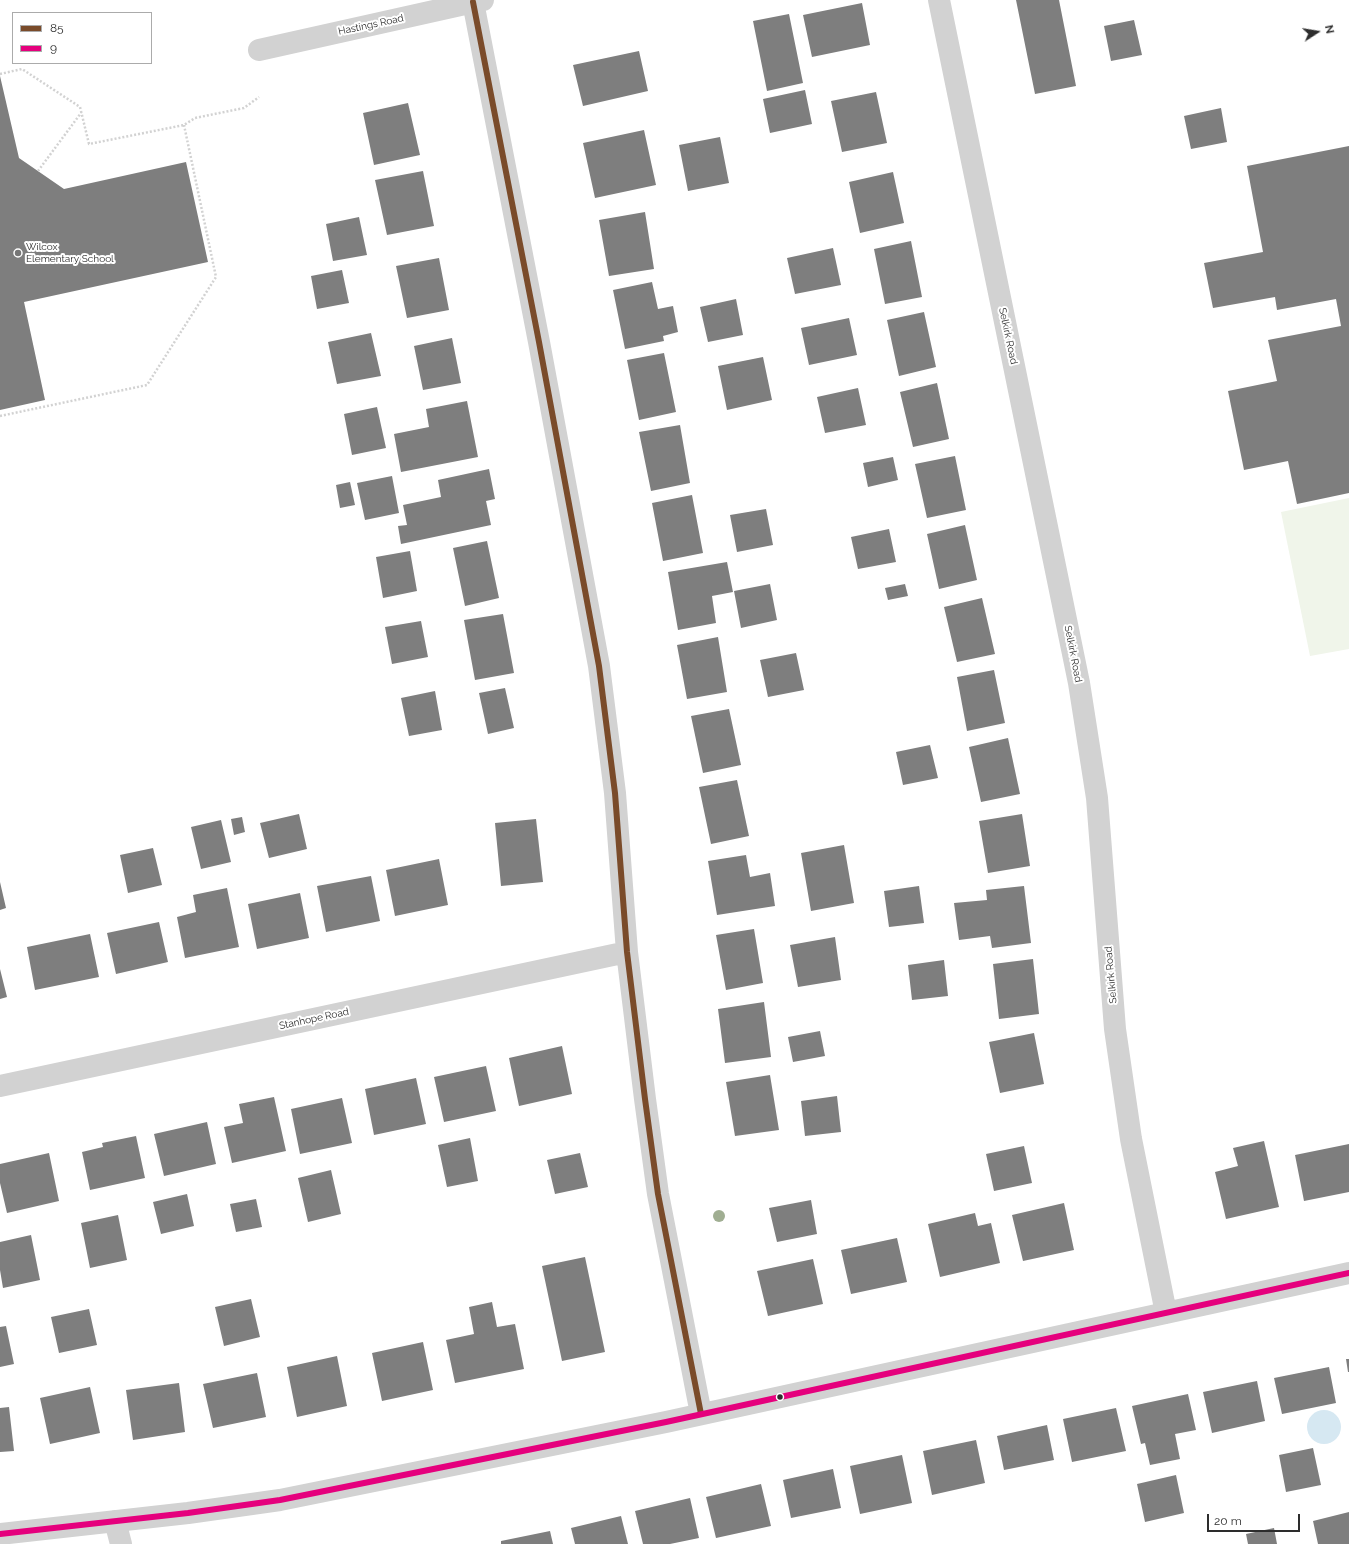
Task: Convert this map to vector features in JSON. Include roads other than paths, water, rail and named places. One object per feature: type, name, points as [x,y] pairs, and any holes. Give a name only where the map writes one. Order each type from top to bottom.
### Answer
[{"type":"street","name":"Selkirk Road","points":[[939,0],[1079,683],[1097,798],[1115,1029],[1131,1139],[1166,1313]]},
{"type":"street","points":[[478,1],[599,666],[615,793],[627,952],[645,1099],[658,1194],[701,1414]]},
{"type":"street","name":"Hastings Road","points":[[259,50],[478,1]]},
{"type":"street","name":"Stanhope Road","points":[[0,1086],[627,952]]},
{"type":"street","points":[[0,1534],[188,1513],[280,1500],[701,1414],[1349,1273]]},
{"type":"street","points":[[115,1521],[121,1544]]},
{"type":"place","name":"Wilcox Elementary School","points":[[18,253]]}]
